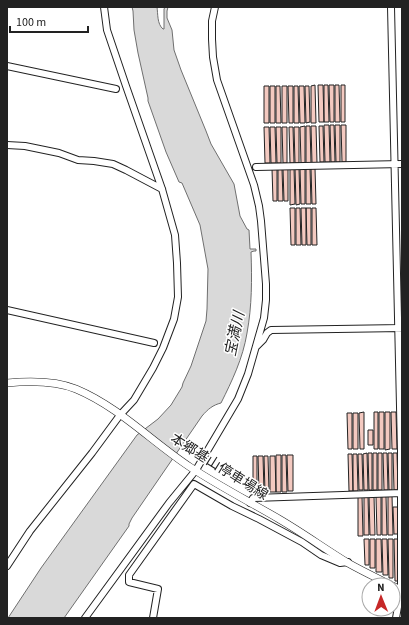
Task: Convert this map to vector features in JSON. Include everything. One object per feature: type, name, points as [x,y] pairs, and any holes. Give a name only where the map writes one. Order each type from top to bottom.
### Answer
[{"type":"main road","name":"本郷基山停車場線","points":[[7,383],[53,383],[74,388],[93,397],[189,466],[376,577]]},
{"type":"street","points":[[7,566],[30,531],[134,400],[153,368],[168,337],[174,319],[178,297],[175,235],[162,189],[107,30],[104,7]]},
{"type":"street","points":[[85,618],[169,503],[196,470],[238,399],[248,374],[264,318],[266,284],[259,206],[254,185],[216,80],[212,39],[212,21],[215,7]]},
{"type":"street","points":[[391,7],[400,328],[402,591],[396,618]]},
{"type":"street","points":[[7,66],[116,89]]},
{"type":"street","points":[[7,146],[25,146],[59,153],[78,160],[113,164],[162,189]]},
{"type":"street","points":[[256,167],[402,164]]},
{"type":"street","points":[[7,310],[154,343]]},
{"type":"street","points":[[255,348],[271,330],[400,328]]},
{"type":"street","points":[[153,618],[158,588],[129,582],[129,575],[194,484],[232,506],[302,542],[321,555],[340,563],[348,562]]},
{"type":"street","points":[[250,503],[252,498],[401,493]]},
{"type":"water","name":"宝満川","points":[[132,7],[157,7],[159,22],[161,27],[164,29],[164,9],[165,7],[168,7],[167,18],[172,30],[174,50],[181,70],[211,144],[234,184],[240,216],[249,230],[250,249],[256,249],[256,251],[251,252],[251,303],[249,323],[243,351],[237,369],[221,403],[206,411],[202,416],[132,518],[129,526],[64,618],[8,618],[41,568],[137,435],[158,419],[171,405],[182,387],[191,366],[206,321],[208,269],[200,225],[182,183],[179,182],[166,152],[148,101],[134,30]]},
{"type":"building","points":[[315,85],[316,123],[311,123],[311,86]]},
{"type":"building","points":[[318,85],[323,85],[324,122],[319,122]]},
{"type":"building","points":[[324,85],[328,85],[329,122],[324,122]]},
{"type":"building","points":[[329,85],[334,85],[334,122],[330,122]]},
{"type":"building","points":[[335,85],[339,85],[340,122],[335,122]]},
{"type":"building","points":[[341,85],[345,85],[345,122],[341,122]]},
{"type":"building","points":[[264,86],[269,86],[269,123],[264,123]]},
{"type":"building","points":[[270,86],[275,86],[275,123],[270,123]]},
{"type":"building","points":[[276,86],[280,86],[281,123],[276,123]]},
{"type":"building","points":[[282,86],[287,86],[287,123],[282,123]]},
{"type":"building","points":[[288,86],[293,86],[293,123],[289,123]]},
{"type":"building","points":[[294,86],[298,86],[299,123],[294,123]]},
{"type":"building","points":[[299,86],[304,86],[305,123],[300,123]]},
{"type":"building","points":[[305,86],[309,86],[310,122],[306,123]]},
{"type":"building","points":[[324,125],[329,125],[330,162],[325,162]]},
{"type":"building","points":[[330,125],[334,125],[335,162],[331,162]]},
{"type":"building","points":[[335,125],[340,125],[340,162],[336,162]]},
{"type":"building","points":[[341,125],[346,125],[346,162],[342,162]]},
{"type":"building","points":[[305,126],[305,163],[301,163],[300,127]]},
{"type":"building","points":[[306,126],[310,126],[311,163],[306,163]]},
{"type":"building","points":[[311,126],[316,126],[317,163],[312,163]]},
{"type":"building","points":[[319,126],[323,126],[324,162],[320,162]]},
{"type":"building","points":[[264,127],[269,127],[270,163],[265,163]]},
{"type":"building","points":[[270,127],[275,127],[276,163],[271,163]]},
{"type":"building","points":[[276,127],[281,127],[281,163],[277,163]]},
{"type":"building","points":[[282,127],[287,127],[287,163],[283,163]]},
{"type":"building","points":[[289,127],[293,127],[294,163],[290,163]]},
{"type":"building","points":[[294,127],[299,127],[299,163],[295,163]]},
{"type":"building","points":[[290,168],[294,168],[295,204],[290,205]]},
{"type":"building","points":[[295,168],[299,168],[300,204],[296,205]]},
{"type":"building","points":[[300,168],[305,168],[305,204],[301,204]]},
{"type":"building","points":[[306,168],[310,168],[311,204],[306,204]]},
{"type":"building","points":[[311,168],[315,168],[316,204],[312,204]]},
{"type":"building","points":[[272,169],[277,169],[277,201],[273,201]]},
{"type":"building","points":[[278,169],[282,169],[283,201],[278,201]]},
{"type":"building","points":[[283,169],[288,169],[288,201],[284,201]]},
{"type":"building","points":[[290,208],[295,208],[295,245],[291,245]]},
{"type":"building","points":[[296,208],[300,208],[301,245],[296,245]]},
{"type":"building","points":[[301,208],[306,208],[306,245],[302,245]]},
{"type":"building","points":[[306,208],[311,208],[311,245],[307,245]]},
{"type":"building","points":[[312,208],[316,208],[317,245],[312,245]]},
{"type":"building","points":[[364,412],[364,449],[360,449],[359,413]]},
{"type":"building","points":[[374,412],[378,412],[378,449],[374,449]]},
{"type":"building","points":[[379,412],[384,412],[384,449],[379,449]]},
{"type":"building","points":[[385,412],[390,412],[390,449],[385,450]]},
{"type":"building","points":[[391,412],[396,412],[397,449],[392,449]]},
{"type":"building","points":[[347,413],[352,413],[352,449],[348,449]]},
{"type":"building","points":[[353,413],[358,413],[358,449],[353,449]]},
{"type":"building","points":[[368,430],[373,430],[373,445],[368,445]]},
{"type":"building","points":[[367,453],[368,490],[364,490],[363,454]]},
{"type":"building","points":[[368,453],[372,453],[372,490],[369,490]]},
{"type":"building","points":[[373,453],[377,453],[377,490],[373,490]]},
{"type":"building","points":[[378,453],[382,453],[382,490],[378,490]]},
{"type":"building","points":[[383,453],[387,453],[388,490],[384,490]]},
{"type":"building","points":[[388,453],[392,453],[392,490],[389,490]]},
{"type":"building","points":[[393,453],[397,453],[398,490],[394,490]]},
{"type":"building","points":[[348,454],[352,454],[353,491],[349,491]]},
{"type":"building","points":[[353,454],[357,454],[358,491],[353,491]]},
{"type":"building","points":[[358,454],[362,454],[363,490],[359,490]]},
{"type":"building","points":[[276,455],[281,455],[281,492],[276,492]]},
{"type":"building","points":[[282,455],[286,455],[287,492],[282,492]]},
{"type":"building","points":[[287,455],[293,455],[293,491],[288,491]]},
{"type":"building","points":[[253,456],[257,456],[257,490],[253,490]]},
{"type":"building","points":[[258,456],[263,456],[264,492],[259,492]]},
{"type":"building","points":[[264,456],[268,456],[269,492],[265,492]]},
{"type":"building","points":[[270,456],[275,456],[276,492],[270,492]]},
{"type":"building","points":[[388,495],[392,495],[393,535],[388,535]]},
{"type":"building","points":[[358,496],[362,496],[363,536],[358,536]]},
{"type":"building","points":[[364,496],[368,496],[369,535],[364,535]]},
{"type":"building","points":[[369,496],[374,496],[375,535],[370,535]]},
{"type":"building","points":[[376,496],[381,496],[381,535],[377,535]]},
{"type":"building","points":[[382,496],[386,496],[387,535],[382,535]]},
{"type":"building","points":[[393,507],[398,507],[399,534],[394,534]]},
{"type":"building","points":[[364,539],[369,539],[369,565],[365,565]]},
{"type":"building","points":[[370,539],[375,539],[375,568],[370,568]]},
{"type":"building","points":[[376,539],[381,539],[382,572],[376,572]]},
{"type":"building","points":[[382,539],[387,539],[388,575],[383,575]]},
{"type":"building","points":[[388,539],[393,539],[393,577],[389,577]]},
{"type":"building","points":[[394,539],[398,539],[399,577],[395,577]]}]
